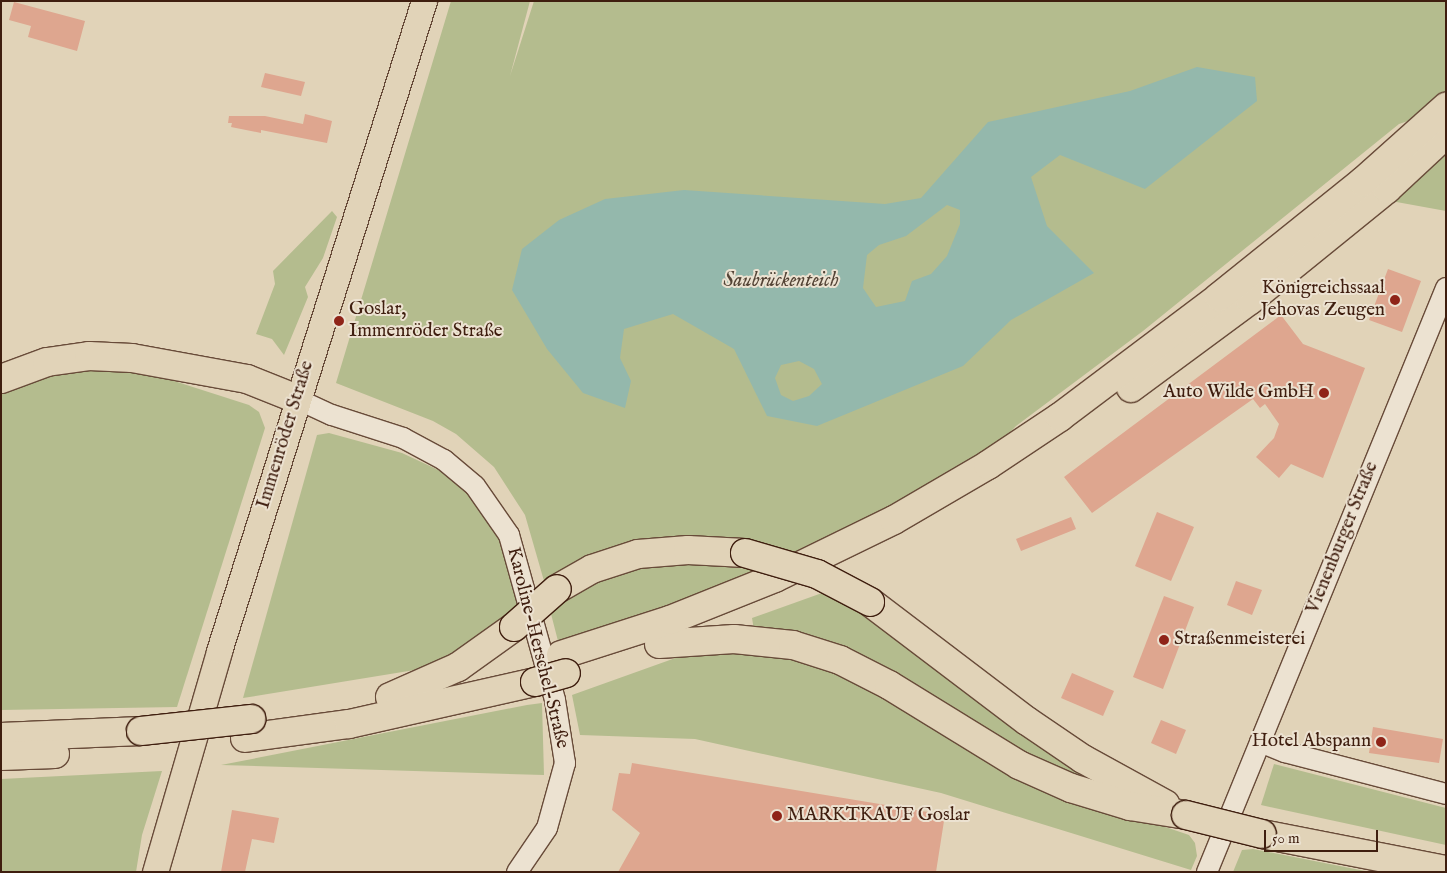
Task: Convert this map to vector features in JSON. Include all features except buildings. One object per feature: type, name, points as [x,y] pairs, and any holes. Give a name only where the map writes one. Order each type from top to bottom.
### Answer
[{"type":"highway","points":[[563,664],[775,578],[894,520],[988,465],[1060,417],[1219,297],[1362,182],[1446,107]]},
{"type":"highway","points":[[659,644],[805,585],[903,536],[991,484],[1230,316],[1386,189],[1446,134]]},
{"type":"highway","points":[[1,379],[47,362],[89,356],[132,358],[247,379],[295,403]]},
{"type":"highway","points":[[390,697],[458,667],[514,627],[557,589],[592,569],[638,554],[688,550],[745,553],[817,574],[870,602],[1083,759],[1186,815]]},
{"type":"highway","points":[[4,752],[248,728],[349,724],[563,664],[659,644],[756,640],[793,645],[821,654],[889,685],[1019,766],[1071,788],[1130,806],[1186,815],[1262,834],[1446,870]]},
{"type":"highway","points":[[248,728],[390,697],[532,673]]},
{"type":"highway","points":[[1,726],[52,736],[138,740]]},
{"type":"highway","points":[[4,752],[52,736]]},
{"type":"main road","name":"Immenröder Straße","points":[[155,872],[181,773],[295,403],[424,1]]},
{"type":"street","name":"Vienenburger Straße","points":[[1207,872],[1446,288]]},
{"type":"street","name":"Karoline-Herschel-Straße","points":[[295,403],[368,426],[425,448],[462,474],[498,515],[518,561],[554,700],[565,763],[547,828],[517,872]]},
{"type":"street","points":[[1260,742],[1285,752],[1446,794]]},
{"type":"green space","points":[[451,1],[530,1],[510,76],[534,1],[1446,1],[1446,92],[1417,118],[1399,124],[1143,331],[1016,426],[995,448],[914,497],[802,555],[667,609],[558,641],[550,610],[573,589],[665,558],[747,569],[772,546],[733,538],[696,538],[564,569],[544,581],[525,515],[494,467],[456,434],[433,421],[336,383]]},
{"type":"green space","points":[[1446,151],[1446,211],[1391,201]]},
{"type":"green space","points":[[332,211],[337,217],[323,258],[305,287],[308,297],[284,355],[272,339],[256,334],[275,284],[273,271]]},
{"type":"green space","points":[[89,368],[127,371],[171,380],[249,405],[259,412],[265,428],[177,707],[1,710],[1,391],[49,373]]},
{"type":"green space","points":[[329,433],[402,453],[447,474],[472,497],[495,529],[506,554],[517,605],[481,638],[433,667],[243,698],[317,435]]},
{"type":"green space","points":[[822,593],[875,620],[1033,742],[1120,790],[1104,792],[754,630],[752,618]]},
{"type":"green space","points":[[771,650],[821,664],[892,702],[1012,775],[1189,835],[1195,843],[1197,856],[1191,870],[941,793],[695,739],[580,735],[572,695],[681,656]]},
{"type":"green space","points":[[542,703],[544,775],[221,765],[527,705]]},
{"type":"green space","points":[[1274,764],[1446,808],[1446,845],[1261,805]]},
{"type":"green space","points":[[162,771],[142,835],[136,872],[1,872],[1,779]]},
{"type":"green space","points":[[1253,849],[1370,872],[1233,872],[1242,850]]},
{"type":"water","name":"Saubrückenteich","points":[[1197,67],[1255,77],[1257,101],[1145,189],[1060,155],[1031,177],[1047,226],[1094,273],[1011,320],[963,366],[817,426],[767,416],[734,349],[673,314],[624,329],[620,358],[631,381],[625,408],[583,393],[547,349],[512,290],[522,249],[559,220],[605,199],[684,190],[885,204],[921,198],[988,122],[1130,91]],"holes":[[[947,205],[960,210],[960,224],[947,256],[931,274],[912,281],[905,301],[876,307],[863,288],[867,255],[879,245],[906,236]],[[799,361],[814,369],[822,384],[809,396],[793,401],[781,395],[775,378],[781,365]]]},
{"type":"place","name":"Königreichssaal Jehovas Zeugen","points":[[1395,300]]},
{"type":"place","name":"Goslar, Immenröder Straße","points":[[339,321]]},
{"type":"place","name":"Auto Wilde GmbH","points":[[1324,393]]},
{"type":"place","name":"Straßenmeisterei","points":[[1164,640]]},
{"type":"place","name":"Hotel Abspann","points":[[1381,742]]},
{"type":"place","name":"MARKTKAUF Goslar","points":[[777,816]]}]
